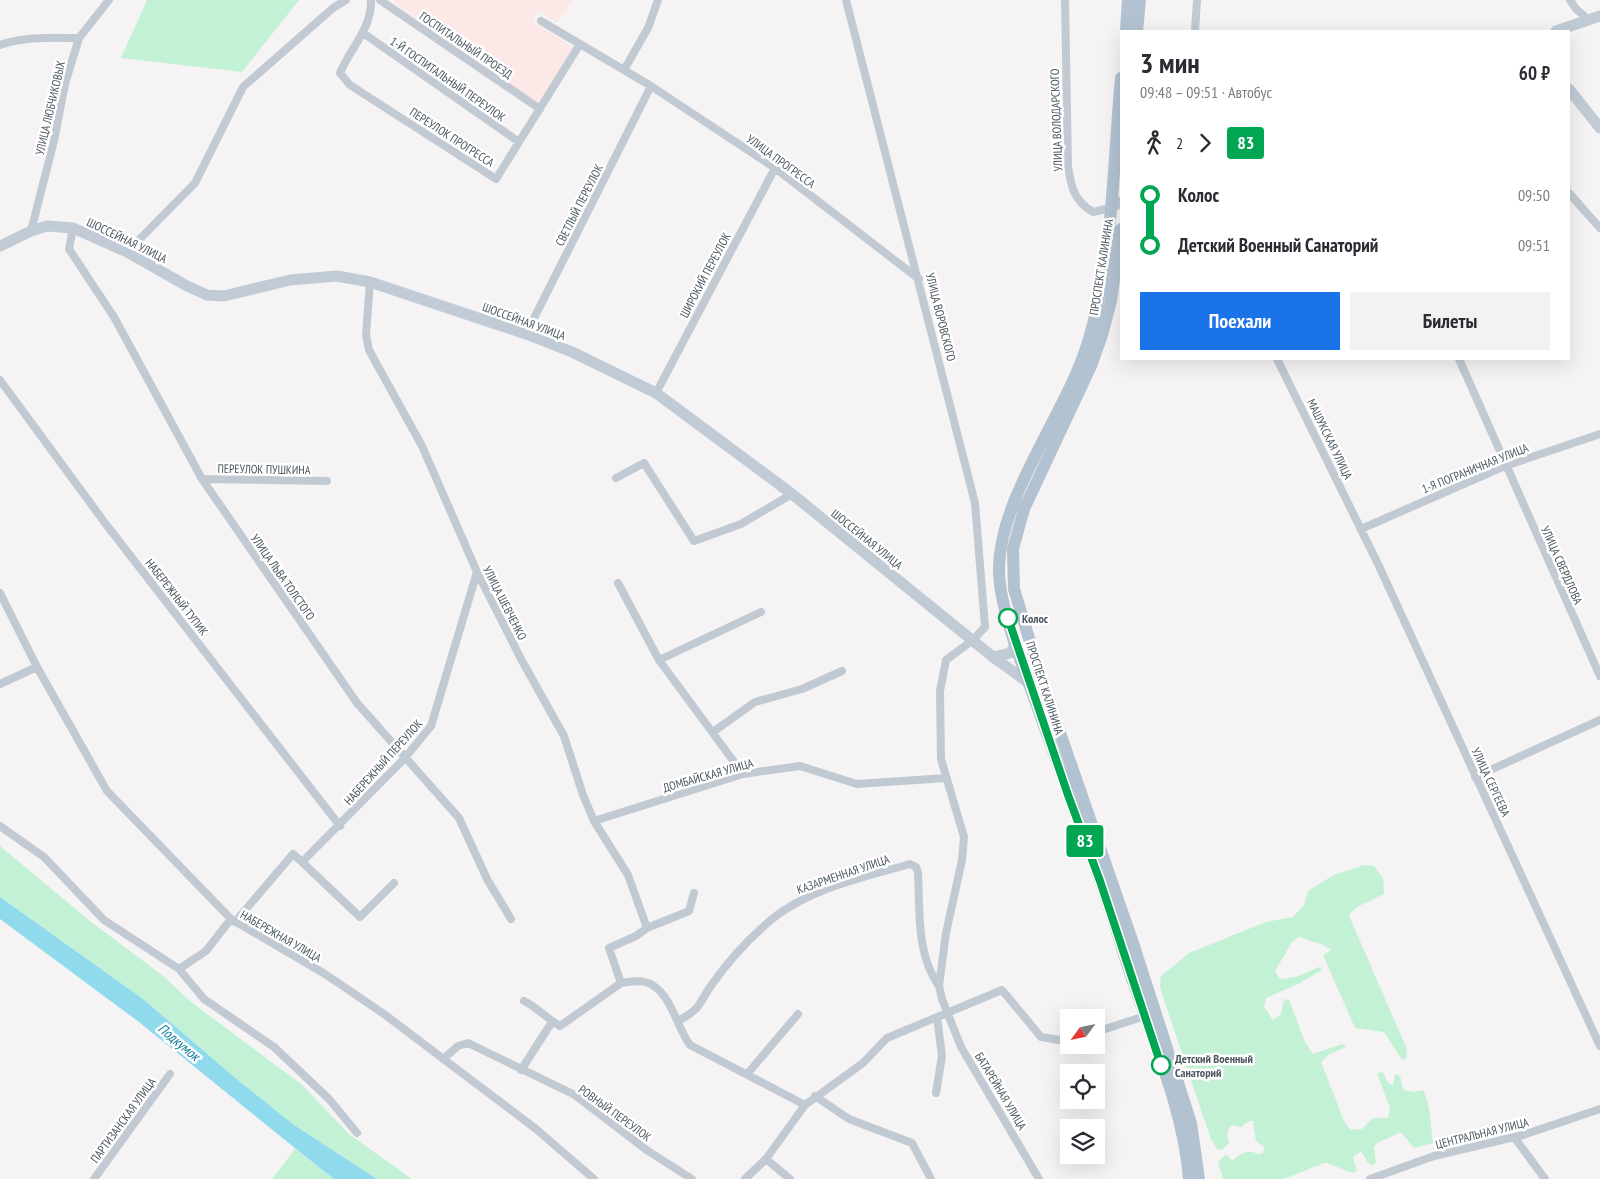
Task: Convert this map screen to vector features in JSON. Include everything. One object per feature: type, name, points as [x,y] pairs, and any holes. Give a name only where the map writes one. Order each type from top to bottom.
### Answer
[{"type":"main road","points":[[1126,30],[1128,0]]},
{"type":"main road","points":[[1138,30],[1140,0]]},
{"type":"main road","points":[[1559,30],[1594,18]]},
{"type":"main road","points":[[1570,91],[1600,128]]},
{"type":"main road","name":"ПРОСПЕКТ КАЛИНИНА","points":[[1120,103],[1116,205],[1100,294],[1081,365],[1022,486],[1002,539],[999,573],[1001,590],[1014,636],[1035,680],[1153,1003],[1190,1123],[1199,1179]]},
{"type":"main road","name":"ШОССЕЙНАЯ УЛИЦА","points":[[0,246],[31,231],[48,226],[73,228],[127,252],[187,286],[207,294],[224,296],[290,280],[316,277],[337,276],[370,282],[526,334],[602,365],[656,393],[792,494],[993,657],[1035,680]]},
{"type":"main road","name":"ПРОСПЕКТ КАЛИНИНА","points":[[1120,235],[1111,300],[1102,335],[1091,366],[1024,509],[1015,541],[1012,569],[1014,589],[1035,680],[1180,1122],[1189,1179]]},
{"type":"main road","name":"ПРОСПЕКТ КАЛИНИНА","points":[[993,657],[1010,653],[1014,648],[1014,636]]},
{"type":"street","name":"УЛИЦА ЛЮБЧИКОВЫХ","points":[[31,231],[54,141],[65,84],[79,38],[110,0]]},
{"type":"street","points":[[127,252],[194,183],[243,87],[333,8],[346,0]]},
{"type":"street","points":[[363,33],[372,9],[371,0]]},
{"type":"street","name":"ГОСПИТАЛЬНЫЙ ПРОЕЗД","points":[[380,0],[540,109]]},
{"type":"street","points":[[624,70],[648,28],[658,0]]},
{"type":"street","name":"УЛИЦА ВОРОВСКОГО","points":[[846,0],[920,278],[975,503],[985,627],[973,640]]},
{"type":"street","name":"УЛИЦА ВОЛОДАРСКОГО","points":[[1064,0],[1068,166],[1071,186],[1081,204],[1094,212],[1116,205]]},
{"type":"street","points":[[1195,30],[1197,0]]},
{"type":"street","points":[[1570,0],[1576,9],[1594,18]]},
{"type":"street","name":"УЛИЦА ПРОГРЕССА","points":[[540,21],[651,86],[775,168],[920,278]]},
{"type":"street","name":"ПЕРЕУЛОК ПРОГРЕССА","points":[[363,33],[346,58],[340,73],[350,85],[496,180],[580,44]]},
{"type":"street","name":"1-Й ГОСПИТАЛЬНЫЙ ПЕРЕУЛОК","points":[[363,33],[519,142]]},
{"type":"street","points":[[0,45],[15,40],[41,37],[79,38]]},
{"type":"street","name":"СВЕТЛЫЙ ПЕРЕУЛОК","points":[[526,334],[651,86]]},
{"type":"street","name":"ШИРОКИЙ ПЕРЕУЛОК","points":[[656,393],[775,168]]},
{"type":"street","points":[[1570,194],[1600,228]]},
{"type":"street","name":"УЛИЦА ЛЬВА ТОЛСТОГО","points":[[73,228],[69,249],[114,317],[202,479],[357,703],[404,759],[459,818],[487,879],[510,919]]},
{"type":"street","name":"УЛИЦА ШЕВЧЕНКО","points":[[370,282],[366,335],[369,350],[422,446],[477,572],[564,736],[583,795],[594,821],[628,875],[647,928]]},
{"type":"street","name":"МАШУКСКАЯ УЛИЦА","points":[[1277,360],[1361,529]]},
{"type":"street","name":"УЛИЦА СВЕРДЛОВА","points":[[1459,360],[1600,676]]},
{"type":"street","name":"НАБЕРЕЖНЫЙ ТУПИК","points":[[0,380],[105,523],[340,826]]},
{"type":"street","name":"1-Я ПОГРАНИЧНАЯ УЛИЦА","points":[[1361,529],[1505,465],[1600,434]]},
{"type":"street","points":[[616,478],[644,463],[694,541],[741,524],[792,494]]},
{"type":"street","name":"ПЕРЕУЛОК ПУШКИНА","points":[[202,479],[327,481]]},
{"type":"street","name":"УЛИЦА СЕРГЕЕВА","points":[[1361,529],[1600,1046]]},
{"type":"street","name":"НАБЕРЕЖНЫЙ ПЕРЕУЛОК","points":[[302,862],[340,826],[404,759],[431,726],[477,572]]},
{"type":"street","points":[[618,583],[659,660],[743,774]]},
{"type":"street","name":"НАБЕРЕЖНАЯ УЛИЦА","points":[[0,593],[37,666],[107,791],[233,921],[325,974],[536,1129],[594,1179]]},
{"type":"street","points":[[659,660],[761,612]]},
{"type":"street","points":[[946,1013],[939,986],[946,933],[962,860],[964,837],[941,759],[940,700],[946,660],[973,640]]},
{"type":"street","points":[[0,684],[37,666]]},
{"type":"street","points":[[713,732],[755,702],[802,689],[842,671]]},
{"type":"street","points":[[1476,776],[1600,720]]},
{"type":"street","name":"ДОМБАЙСКАЯ УЛИЦА","points":[[594,821],[743,774],[800,766],[857,784],[947,778]]},
{"type":"street","points":[[0,826],[44,857],[104,920],[179,969],[204,999],[274,1047],[329,1099],[357,1133]]},
{"type":"street","points":[[179,969],[206,951],[293,854],[360,917],[394,883]]},
{"type":"street","name":"КАЗАРМЕННАЯ УЛИЦА","points":[[678,1021],[697,1010],[713,983],[764,926],[790,904],[856,880],[910,864],[916,867],[923,953],[931,975],[939,986]]},
{"type":"street","points":[[621,983],[609,948],[636,936],[647,928],[689,911],[694,893]]},
{"type":"street","points":[[524,1001],[546,1014],[552,1022],[560,1026],[621,983],[645,982],[657,989],[673,1008],[684,1038],[690,1045],[748,1073],[805,1105]]},
{"type":"street","points":[[744,1179],[766,1158],[805,1105],[863,1063],[887,1038],[1002,990],[1042,1037],[1060,1040]]},
{"type":"street","name":"БАТАРЕЙНАЯ УЛИЦА","points":[[946,1013],[961,1047],[1039,1179]]},
{"type":"street","points":[[748,1073],[798,1014]]},
{"type":"street","points":[[1105,1029],[1145,1016]]},
{"type":"street","points":[[936,1093],[942,1056],[937,1017]]},
{"type":"street","points":[[521,1070],[552,1022]]},
{"type":"street","name":"РОВНЫЙ ПЕРЕУЛОК","points":[[442,1059],[458,1046],[468,1043],[575,1095],[648,1151],[692,1179]]},
{"type":"street","name":"ПАРТИЗАНСКАЯ УЛИЦА","points":[[94,1179],[170,1074]]},
{"type":"street","points":[[815,1096],[849,1119],[912,1144],[931,1179]]},
{"type":"street","points":[[1597,1111],[1600,1118]]},
{"type":"street","name":"ЦЕНТРАЛЬНАЯ УЛИЦА","points":[[1370,1179],[1434,1156],[1514,1137],[1597,1111]]},
{"type":"street","points":[[1514,1137],[1545,1179]]},
{"type":"street","points":[[766,1158],[790,1179]]},
{"type":"shaded area","points":[[392,0],[573,0],[557,23],[538,11],[532,21],[574,48],[538,107],[443,40]]},
{"type":"green space","points":[[147,0],[299,0],[242,72],[121,58]]},
{"type":"green space","points":[[0,846],[90,921],[162,975],[191,1002],[301,1084],[350,1135],[412,1179],[377,1179],[294,1125],[143,999],[0,897]]},
{"type":"green space","points":[[1364,865],[1374,866],[1383,878],[1384,894],[1357,907],[1350,914],[1350,918],[1406,1047],[1407,1058],[1402,1060],[1384,1032],[1355,1028],[1323,955],[1331,950],[1324,945],[1300,936],[1292,942],[1275,971],[1280,979],[1296,977],[1319,967],[1322,970],[1298,984],[1266,998],[1264,1007],[1273,1020],[1281,1014],[1284,999],[1289,1000],[1305,1042],[1313,1054],[1342,1044],[1346,1047],[1328,1055],[1321,1062],[1344,1121],[1350,1130],[1362,1129],[1373,1118],[1388,1118],[1390,1108],[1377,1073],[1383,1072],[1388,1083],[1393,1085],[1395,1074],[1400,1076],[1403,1090],[1414,1092],[1423,1090],[1429,1108],[1433,1143],[1414,1148],[1401,1132],[1377,1143],[1374,1147],[1376,1162],[1373,1166],[1368,1163],[1361,1151],[1353,1157],[1357,1171],[1353,1173],[1324,1163],[1284,1179],[1223,1179],[1218,1162],[1225,1155],[1232,1161],[1244,1153],[1263,1153],[1264,1147],[1256,1141],[1253,1121],[1249,1121],[1241,1127],[1231,1125],[1227,1133],[1229,1143],[1222,1150],[1217,1149],[1211,1139],[1163,997],[1160,987],[1161,976],[1189,953],[1266,922],[1293,917],[1304,905],[1308,891],[1334,875]]},
{"type":"green space","points":[[295,1149],[334,1179],[272,1179]]},
{"type":"water","name":"Подкумок","points":[[0,897],[143,999],[294,1125],[377,1179],[334,1179],[139,1022],[0,919]]},
{"type":"bus line","name":"83","points":[[1008,618],[1068,795],[1100,881],[1161,1065]]},
{"type":"place","name":"Колос","points":[[1008,618]]},
{"type":"place","name":"Детский Военный Санаторий","points":[[1161,1065]]}]
